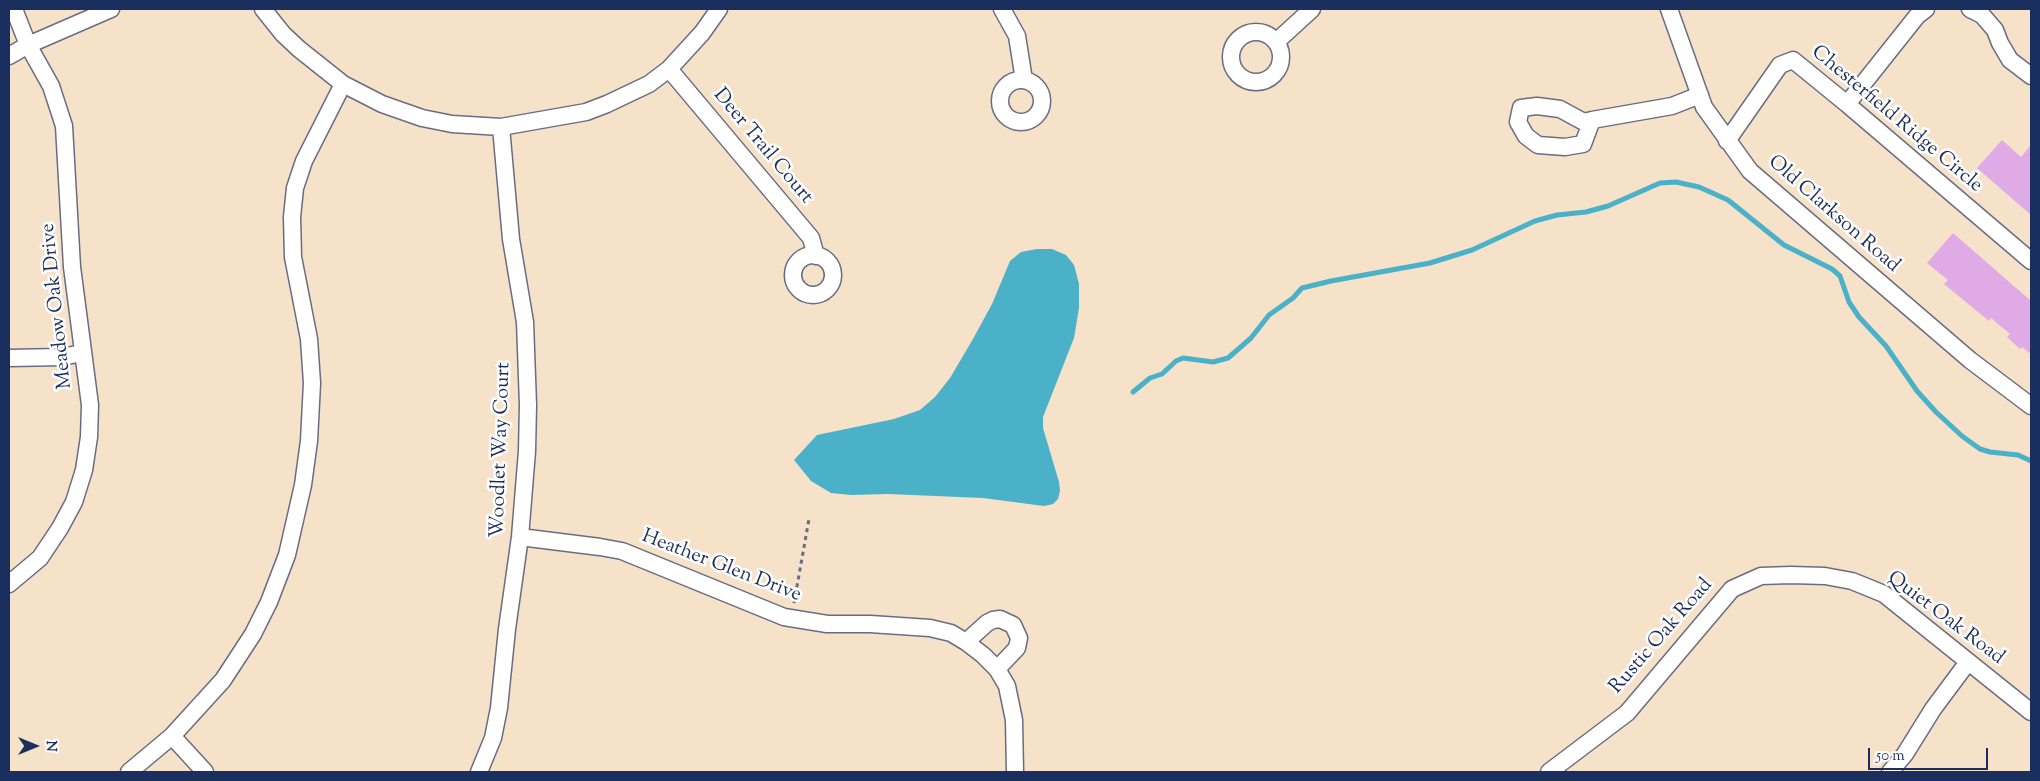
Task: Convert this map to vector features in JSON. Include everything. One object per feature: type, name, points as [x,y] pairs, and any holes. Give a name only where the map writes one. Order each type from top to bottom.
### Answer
[{"type":"street","name":"Meadow Oak Drive","points":[[9,584],[40,558],[60,528],[74,502],[84,470],[89,437],[90,405],[88,377],[82,353],[72,267],[64,126],[51,86],[28,44],[14,9]]},
{"type":"street","points":[[9,56],[28,44],[111,9]]},
{"type":"street","points":[[263,9],[283,34],[299,49],[343,84],[382,104],[422,118],[452,124],[501,127],[586,112],[650,84],[669,69],[702,33],[720,9]]},
{"type":"street","points":[[1002,9],[1017,36],[1024,80]]},
{"type":"street","points":[[1276,42],[1312,9]]},
{"type":"street","name":"Old Clarkson Road","points":[[1669,9],[1704,107],[1750,171],[1970,360],[2031,406]]},
{"type":"street","points":[[1847,104],[1918,16],[1926,9]]},
{"type":"street","points":[[1970,9],[1982,15],[1995,30],[2010,60],[2031,76]]},
{"type":"street","name":"Chesterfield Ridge Circle","points":[[1727,141],[1780,65],[1793,60],[2031,261]]},
{"type":"street","name":"Deer Trail Court","points":[[669,69],[811,238],[816,256]]},
{"type":"street","points":[[129,772],[172,736],[223,680],[239,656],[269,602],[289,546],[303,485],[309,441],[312,383],[310,339],[293,257],[292,217],[295,188],[304,160],[343,84]]},
{"type":"street","points":[[1592,120],[1672,106],[1700,95]]},
{"type":"street","name":"Woodlet Way Court","points":[[479,772],[493,738],[500,708],[507,629],[520,537],[527,452],[528,360],[525,322],[511,240],[501,127]]},
{"type":"street","points":[[9,358],[62,357],[82,353]]},
{"type":"street","name":"Heather Glen Drive","points":[[520,537],[622,551],[784,617],[827,624],[870,624],[930,628],[951,633],[983,655],[997,669],[1007,686],[1014,720],[1015,772]]},
{"type":"street","name":"Rustic Oak Road","points":[[1549,772],[1627,712],[1732,589],[1760,576],[1825,576]]},
{"type":"street","name":"Quiet Oak Road","points":[[1825,576],[1852,581],[1884,594],[2031,712]]},
{"type":"street","points":[[966,642],[993,620],[1008,621],[1014,625],[1019,638],[1017,648],[997,669]]},
{"type":"street","points":[[1890,772],[1905,754],[1933,709],[1968,662]]},
{"type":"street","points":[[172,736],[205,772]]},
{"type":"path","points":[[794,602],[809,519]]},
{"type":"water","points":[[1052,249],[1066,255],[1074,265],[1079,284],[1079,308],[1074,338],[1043,417],[1043,428],[1059,482],[1060,491],[1058,499],[1053,504],[1044,506],[983,498],[888,494],[851,495],[831,493],[811,481],[794,460],[817,435],[894,419],[920,410],[935,397],[950,378],[973,339],[992,304],[1010,261],[1021,252]]},
{"type":"building","points":[[2002,140],[2021,157],[2031,145],[2031,215],[1977,168]]},
{"type":"building","points":[[1953,233],[2031,301],[2031,354],[2022,347],[2020,349],[2007,337],[2010,334],[1991,318],[1989,321],[1944,284],[1948,280],[1927,263]]},
{"type":"waterway","points":[[1133,392],[1150,378],[1162,374],[1176,361],[1183,358],[1213,362],[1228,358],[1251,338],[1269,315],[1293,298],[1302,288],[1430,263],[1472,250],[1535,221],[1608,206],[1660,183],[1676,182],[1699,187],[1728,200],[1784,245],[1832,269],[1840,276],[1849,302],[1859,317],[1886,346],[1917,391],[1936,412],[1962,436],[1980,449],[2018,455],[2031,461]]}]
